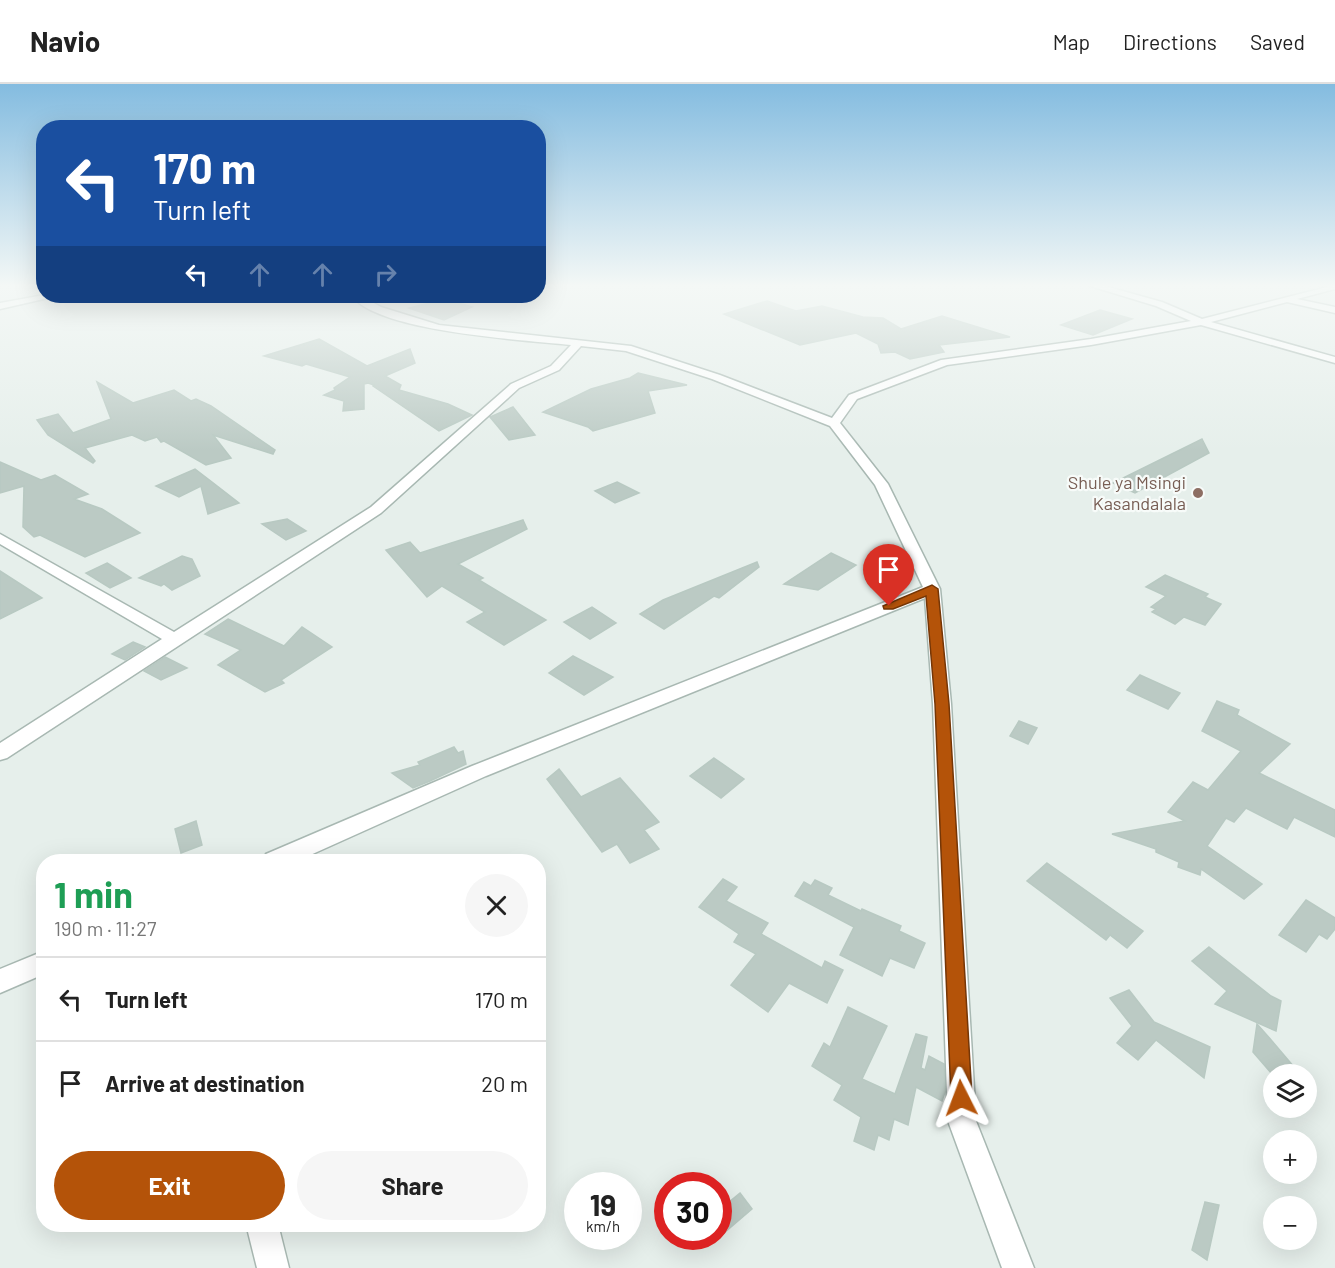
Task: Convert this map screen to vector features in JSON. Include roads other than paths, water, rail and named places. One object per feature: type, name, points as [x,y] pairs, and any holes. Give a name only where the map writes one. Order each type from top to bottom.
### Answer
[{"type":"street","points":[[561,340],[627,348],[716,377],[834,423],[880,484],[932,589],[942,704],[962,1121],[1018,1268]]},
{"type":"street","points":[[834,423],[853,397],[945,362],[1101,340]]},
{"type":"street","points":[[1265,340],[1335,360]]},
{"type":"street","points":[[0,753],[376,510],[516,386],[555,368],[579,342]]},
{"type":"street","points":[[0,538],[174,639]]},
{"type":"street","points":[[290,854],[479,771],[932,589]]},
{"type":"street","points":[[0,981],[36,965]]},
{"type":"street","points":[[264,1232],[273,1268]]},
{"type":"place","name":"Shule ya Msingi Kasandalala","points":[[1198,493]]}]
